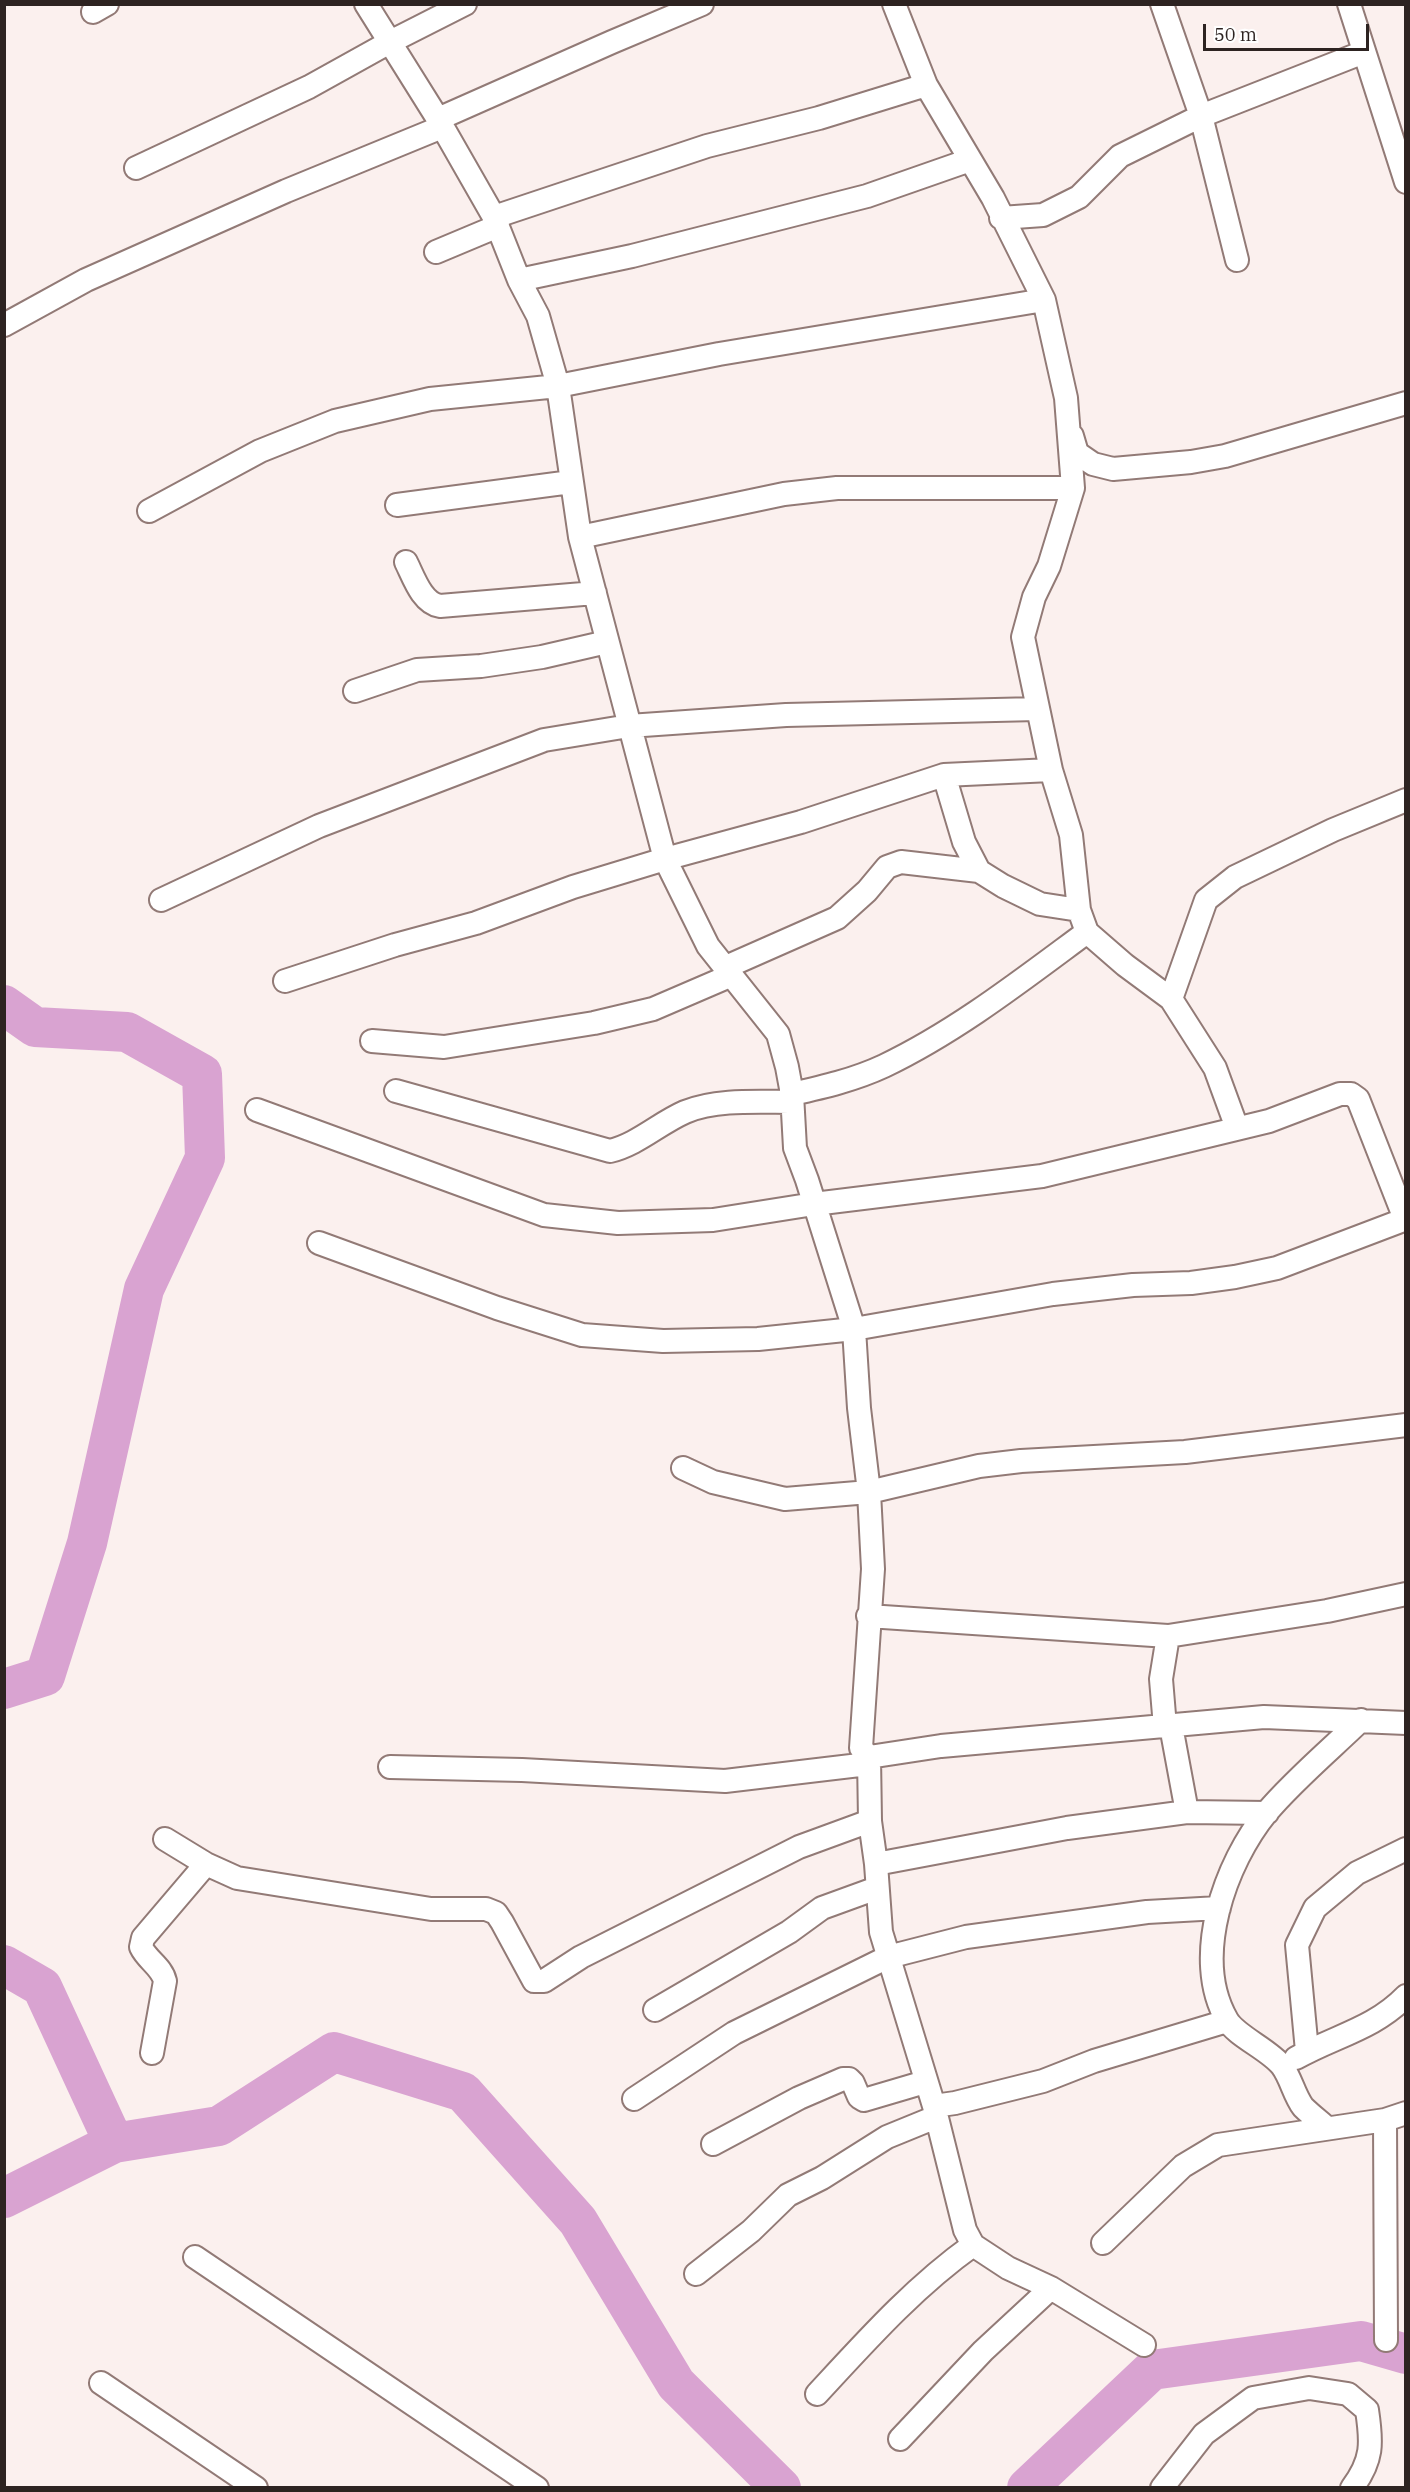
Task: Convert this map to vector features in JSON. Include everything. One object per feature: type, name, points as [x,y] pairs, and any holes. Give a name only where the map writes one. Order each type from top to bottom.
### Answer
[{"type":"street","points":[[366,4],[440,123],[496,222],[519,280],[538,316],[558,386],[580,537],[665,859],[708,946],[777,1034],[792,1098],[795,1148],[854,1329],[859,1408],[869,1492],[873,1569],[872,1598],[868,1616],[861,1748],[868,1760],[870,1821],[881,1932],[935,2112],[966,2230],[973,2245],[1008,2268],[1051,2288],[1144,2345]]},
{"type":"street","points":[[136,168],[309,87],[465,4]]},
{"type":"street","points":[[4,325],[86,280],[440,123],[612,42],[702,4]]},
{"type":"street","points":[[894,4],[926,85],[993,198],[1044,300],[1066,398],[1073,488],[1049,566],[1034,597],[1023,637],[1051,770],[1071,835],[1079,910],[1087,932],[1125,965],[1171,999],[1215,1068],[1238,1128]]},
{"type":"street","points":[[1162,4],[1201,116],[1237,260]]},
{"type":"street","points":[[1349,4],[1401,152],[1406,182]]},
{"type":"street","points":[[1001,218],[1043,215],[1079,197],[1120,156],[1201,116],[1364,52]]},
{"type":"street","points":[[436,252],[496,222],[707,146],[819,118],[926,85]]},
{"type":"street","points":[[519,280],[632,256],[867,196],[970,160]]},
{"type":"street","points":[[149,511],[260,451],[334,421],[430,399],[558,386],[719,354],[1044,300]]},
{"type":"street","points":[[1068,424],[1077,453],[1093,465],[1113,469],[1191,462],[1225,456],[1406,403]]},
{"type":"street","points":[[397,505],[571,482]]},
{"type":"street","points":[[580,537],[784,494],[837,488],[1073,488]]},
{"type":"street","points":[[406,562],[426,599],[432,605],[594,593]]},
{"type":"street","points":[[355,691],[417,670],[481,666],[542,657],[607,642]]},
{"type":"street","points":[[161,900],[319,826],[544,740],[629,726],[786,715],[1037,709]]},
{"type":"street","points":[[285,981],[394,945],[476,923],[573,887],[801,822],[944,775],[1051,770]]},
{"type":"street","points":[[944,775],[964,842],[979,871]]},
{"type":"street","points":[[1171,999],[1206,900],[1235,877],[1334,830],[1406,800]]},
{"type":"street","points":[[372,1041],[444,1047],[594,1023],[653,1009],[837,918],[867,891],[888,867],[901,862],[979,871],[1002,886],[1040,904],[1079,910]]},
{"type":"street","points":[[396,1091],[610,1151],[626,1147],[683,1113],[700,1107],[792,1098],[884,1066],[1000,997],[1087,932]]},
{"type":"street","points":[[257,1110],[544,1215],[618,1223],[713,1220],[814,1204],[1042,1176],[1269,1121],[1340,1095],[1351,1094],[1358,1099],[1405,1219],[1277,1268],[1236,1277],[1053,1294],[854,1329],[758,1339],[675,1341],[582,1335],[497,1308],[319,1243]]},
{"type":"street","points":[[683,1468],[712,1482],[785,1499],[869,1492],[979,1466],[1021,1461],[1185,1452],[1406,1425]]},
{"type":"street","points":[[868,1616],[1168,1636],[1328,1611],[1406,1594]]},
{"type":"street","points":[[1168,1636],[1161,1679],[1168,1726],[1187,1812]]},
{"type":"street","points":[[390,1767],[522,1770],[725,1781],[868,1760],[941,1746],[1264,1717],[1406,1723]]},
{"type":"street","points":[[1327,2128],[1302,2106],[1282,2066],[1227,2021],[1214,1988],[1211,1961],[1213,1934],[1219,1908],[1238,1856],[1267,1812],[1361,1720]]},
{"type":"street","points":[[876,1864],[1067,1828],[1187,1812],[1267,1812]]},
{"type":"street","points":[[165,1839],[206,1864],[237,1878],[431,1910],[486,1909],[496,1913],[534,1980],[544,1981],[581,1957],[712,1890],[800,1847],[870,1821]]},
{"type":"street","points":[[1307,2051],[1297,1945],[1315,1908],[1357,1873],[1406,1849]]},
{"type":"street","points":[[152,2054],[165,1981],[163,1973],[144,1955],[141,1947],[143,1938],[206,1864]]},
{"type":"street","points":[[656,2010],[789,1932],[822,1908],[877,1888]]},
{"type":"street","points":[[634,2099],[734,2033],[888,1958],[966,1937],[1147,1912],[1219,1908]]},
{"type":"street","points":[[1282,2066],[1307,2051],[1359,2030],[1400,2008]]},
{"type":"street","points":[[696,2274],[751,2231],[788,2195],[822,2178],[887,2137],[935,2112],[1043,2081],[1094,2061],[1227,2021]]},
{"type":"street","points":[[712,2144],[800,2098],[843,2079],[849,2079],[853,2083],[859,2097],[864,2100],[926,2082]]},
{"type":"street","points":[[1103,2242],[1183,2166],[1218,2145],[1395,2116],[1386,2340]]},
{"type":"street","points":[[817,2394],[897,2308],[951,2260],[973,2245]]},
{"type":"street","points":[[195,2256],[537,2487]]},
{"type":"street","points":[[900,2439],[983,2351],[1051,2288]]},
{"type":"street","points":[[101,2383],[256,2487]]},
{"type":"street","points":[[1162,2487],[1204,2434],[1253,2398],[1309,2388],[1348,2394],[1367,2410],[1372,2441],[1363,2473],[1352,2487]]},
{"type":"waterway","points":[[4,1005],[35,1027],[127,1032],[202,1074],[205,1158],[144,1289],[87,1543],[45,1676],[4,1689]]},
{"type":"waterway","points":[[4,1965],[42,1987],[114,2143]]},
{"type":"waterway","points":[[4,2198],[114,2143],[219,2126],[334,2052],[463,2092],[578,2221],[676,2384],[781,2488]]},
{"type":"waterway","points":[[1027,2488],[1152,2370],[1361,2341],[1406,2354]]}]
